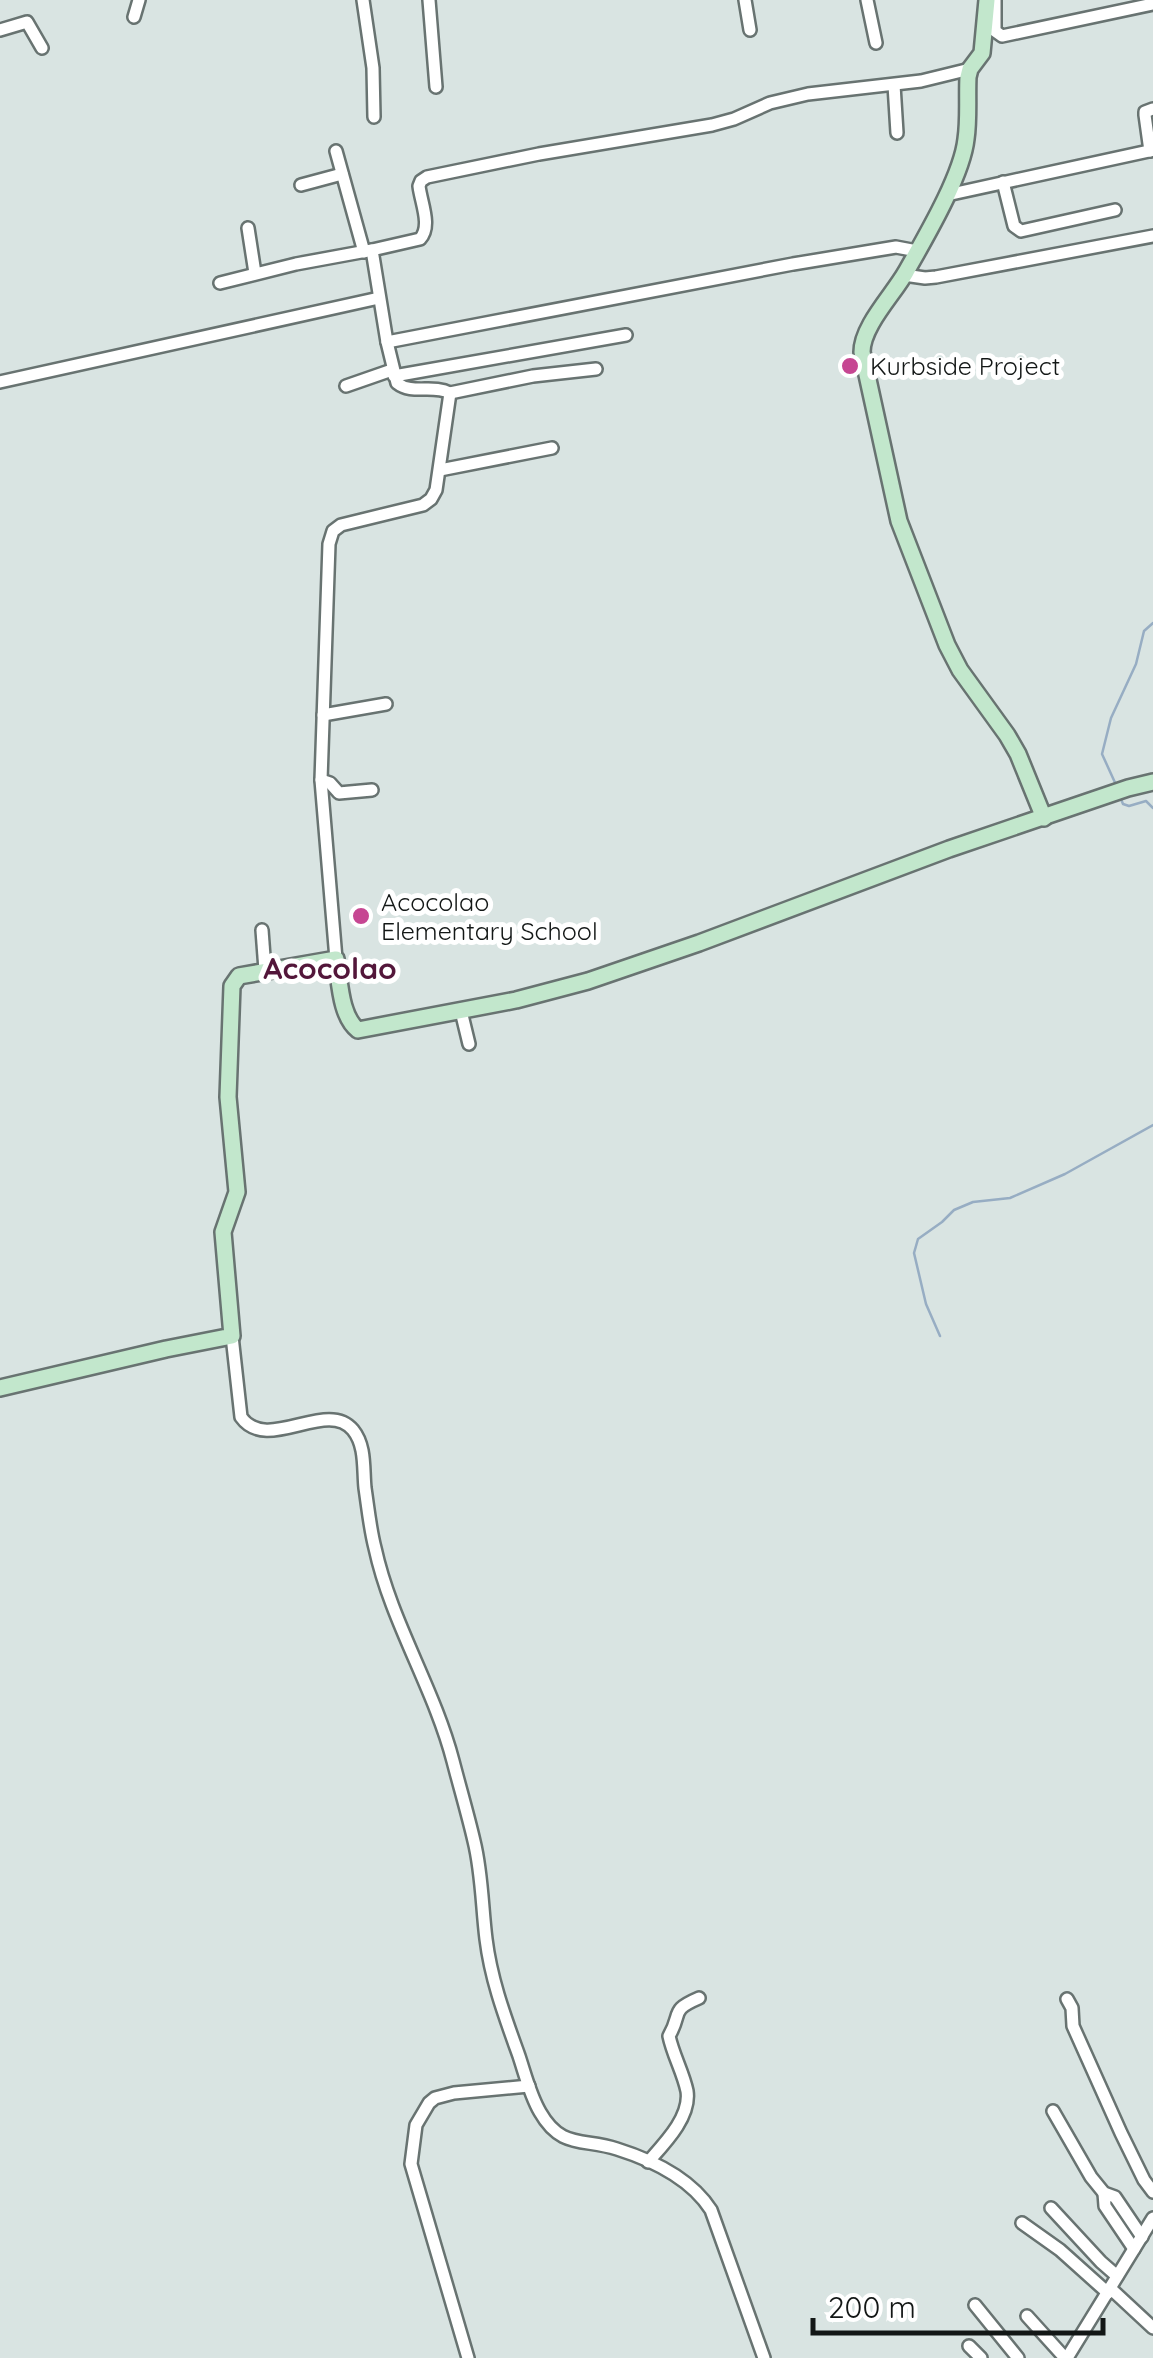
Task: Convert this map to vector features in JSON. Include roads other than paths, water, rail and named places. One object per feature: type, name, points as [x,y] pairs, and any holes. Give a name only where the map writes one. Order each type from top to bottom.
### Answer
[{"type":"street","points":[[134,17],[138,0]]},
{"type":"street","points":[[363,0],[373,68],[374,117]]},
{"type":"street","points":[[429,0],[436,87]]},
{"type":"street","points":[[746,0],[750,30]]},
{"type":"street","points":[[866,0],[876,43]]},
{"type":"street","points":[[987,0],[982,54],[970,69],[966,138],[946,195],[904,276],[862,344],[896,509],[952,656],[1007,734],[1044,818]]},
{"type":"street","points":[[995,0],[995,31],[1002,36],[1153,4]]},
{"type":"street","points":[[0,30],[26,22],[42,48]]},
{"type":"street","points":[[220,283],[423,237],[426,227],[419,186],[427,177],[712,125],[770,103],[808,94],[894,85],[970,69]]},
{"type":"street","points":[[894,85],[897,133]]},
{"type":"street","points":[[946,195],[1151,148],[1145,112],[1153,109]]},
{"type":"street","points":[[336,151],[368,251],[393,373],[401,388],[432,388],[450,393],[534,376],[596,369]]},
{"type":"street","points":[[301,185],[342,174]]},
{"type":"street","points":[[1003,182],[1014,226],[1021,231],[1115,210]]},
{"type":"street","points":[[248,228],[255,273]]},
{"type":"street","points":[[904,276],[936,277],[1153,236]]},
{"type":"street","points":[[387,342],[793,264],[896,247],[917,250]]},
{"type":"street","points":[[0,382],[379,298]]},
{"type":"street","points":[[346,386],[393,373],[626,335]]},
{"type":"street","points":[[450,393],[436,490],[428,502],[347,522],[333,531],[329,544],[322,780],[336,959],[344,1005],[355,1029],[366,1030],[548,993],[624,970],[950,849],[1153,782]]},
{"type":"street","points":[[440,470],[552,448]]},
{"type":"street","points":[[323,715],[386,704]]},
{"type":"street","points":[[322,780],[339,794],[372,790]]},
{"type":"street","points":[[262,930],[265,970]]},
{"type":"street","points":[[336,959],[242,974],[232,986],[228,1097],[237,1192],[223,1238],[241,1417],[248,1427],[260,1431],[334,1420],[352,1428],[361,1445],[375,1548],[384,1582],[444,1731],[475,1842],[486,1943],[498,1996],[538,2108],[558,2136],[616,2149],[648,2162],[700,2194],[711,2210],[764,2358]]},
{"type":"street","points":[[461,1011],[469,1044]]},
{"type":"street","points":[[0,1388],[232,1336]]},
{"type":"street","points":[[648,2162],[668,2140],[686,2106],[686,2088],[670,2036],[676,2012],[699,1998]]},
{"type":"street","points":[[1067,1999],[1073,2026],[1153,2192]]},
{"type":"street","points":[[468,2358],[411,2164],[416,2125],[435,2098],[529,2086]]},
{"type":"street","points":[[1053,2110],[1090,2177],[1104,2194],[1105,2206],[1134,2250]]},
{"type":"street","points":[[1104,2194],[1115,2197],[1142,2236]]},
{"type":"street","points":[[1052,2208],[1101,2262],[1112,2286]]},
{"type":"street","points":[[1027,2316],[1069,2356],[1153,2218]]},
{"type":"street","points":[[1022,2224],[1112,2286],[1153,2328]]},
{"type":"street","points":[[974,2305],[1018,2358]]},
{"type":"street","points":[[969,2346],[981,2358]]},
{"type":"waterway","points":[[1117,787],[1102,754],[1111,718],[1136,664],[1144,631],[1153,623]]},
{"type":"waterway","points":[[1121,799],[1129,806],[1146,801],[1153,808]]},
{"type":"waterway","points":[[940,1336],[926,1304],[914,1253],[918,1239],[954,1210],[973,1202],[1010,1198],[1065,1174],[1153,1125]]},
{"type":"place","name":"Kurbside Project","points":[[850,366]]},
{"type":"place","name":"Acocolao Elementary School","points":[[361,916]]},
{"type":"district","name":"Acocolao","points":[[330,969]]}]
